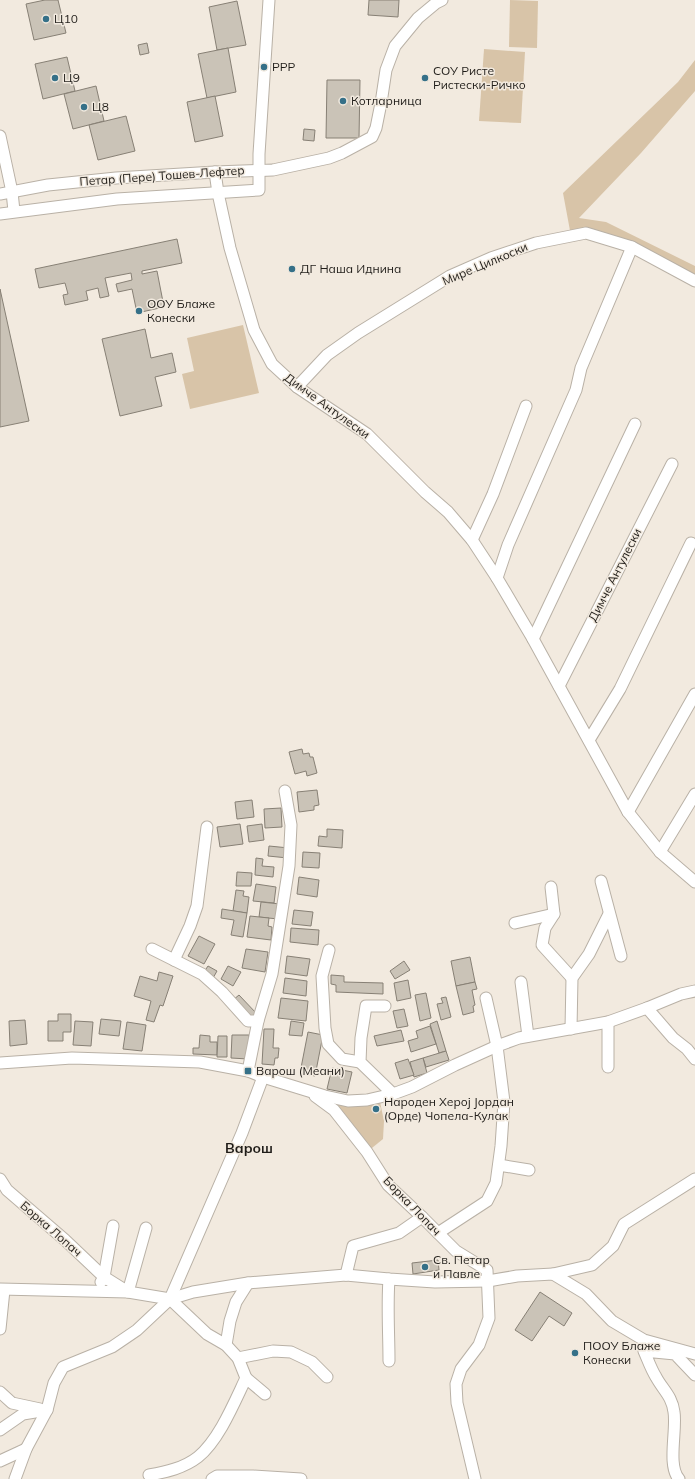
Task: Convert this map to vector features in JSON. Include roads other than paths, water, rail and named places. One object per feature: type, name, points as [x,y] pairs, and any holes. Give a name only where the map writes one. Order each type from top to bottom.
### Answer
[{"type":"street","points":[[269,0],[259,154],[260,169],[273,170],[328,158],[342,153],[372,137],[376,128],[386,70],[395,46],[418,18],[442,0]]},
{"type":"street","points":[[0,136],[12,192],[14,211]]},
{"type":"street","name":"Петар (Пере) Тошев-Лефтер","points":[[0,194],[48,185],[116,178],[260,169],[259,190],[117,199],[0,214]]},
{"type":"street","name":"Димче Антулески","points":[[215,172],[230,248],[254,330],[272,364],[297,387],[368,434],[425,492],[448,512],[472,540],[497,578],[533,639],[628,812],[660,852],[695,882]]},
{"type":"street","name":"Мире Цилкоски","points":[[297,387],[327,355],[450,276],[491,258],[536,242],[586,233],[632,248],[695,281]]},
{"type":"street","points":[[497,578],[508,544],[576,390],[581,368],[632,248]]},
{"type":"street","points":[[472,540],[493,494],[526,406]]},
{"type":"street","points":[[533,639],[635,424]]},
{"type":"street","name":"Димче Антулески","points":[[559,686],[672,464]]},
{"type":"street","points":[[589,740],[620,689],[691,543]]},
{"type":"street","points":[[628,812],[695,694]]},
{"type":"street","points":[[248,1071],[258,1021],[272,974],[289,866],[291,825],[285,791]]},
{"type":"street","points":[[660,852],[695,794]]},
{"type":"street","points":[[174,960],[190,926],[197,906],[207,827]]},
{"type":"street","points":[[601,881],[621,956]]},
{"type":"street","points":[[551,887],[554,914],[545,928],[542,945],[572,978]]},
{"type":"street","points":[[515,923],[554,914]]},
{"type":"street","points":[[571,1029],[572,978],[589,954],[609,914]]},
{"type":"street","points":[[152,949],[202,974],[222,992],[248,1021],[258,1021]]},
{"type":"street","points":[[329,950],[322,976],[323,1006],[328,1044],[342,1059],[360,1062],[393,1094]]},
{"type":"street","points":[[521,982],[528,1036]]},
{"type":"street","points":[[0,1064],[72,1058],[200,1062],[248,1071],[263,1077],[348,1101],[366,1100],[393,1094],[412,1087],[497,1046],[528,1036],[608,1022],[681,994],[695,991]]},
{"type":"street","points":[[438,1234],[487,1201],[496,1183],[499,1165],[504,1102],[497,1046],[486,998]]},
{"type":"street","points":[[360,1062],[361,1038],[366,1006],[385,1006]]},
{"type":"street","points":[[647,1008],[673,1038],[687,1049],[695,1059]]},
{"type":"street","points":[[608,1022],[608,1067]]},
{"type":"street","points":[[15,1479],[26,1449],[47,1410],[54,1383],[63,1367],[112,1348],[137,1330],[170,1298],[242,1133],[263,1077]]},
{"type":"street","name":"Борка Лопач","points":[[307,1090],[334,1110],[367,1152],[388,1185],[456,1251],[487,1270],[489,1318],[479,1345],[461,1368],[456,1384],[457,1402],[475,1479]]},
{"type":"street","points":[[499,1165],[529,1170]]},
{"type":"street","name":"Борка Лопач","points":[[0,1179],[6,1190],[65,1240],[104,1277],[128,1292]]},
{"type":"street","points":[[553,1274],[592,1265],[613,1246],[624,1224],[695,1179]]},
{"type":"street","points":[[346,1275],[353,1246],[399,1233],[422,1217]]},
{"type":"street","points":[[95,1291],[104,1277],[113,1226]]},
{"type":"street","points":[[128,1292],[146,1228]]},
{"type":"street","points":[[553,1274],[586,1294],[612,1321],[644,1340],[676,1352],[695,1375]]},
{"type":"street","name":"Борка Лопач","points":[[2,1289],[128,1292],[170,1298],[193,1292],[248,1283],[346,1275],[435,1282],[488,1281],[517,1276],[553,1274]]},
{"type":"street","points":[[389,1279],[387,1305],[389,1326],[389,1361]]},
{"type":"street","points":[[226,1345],[230,1321],[236,1302],[248,1283]]},
{"type":"street","points":[[0,1329],[2,1289]]},
{"type":"street","points":[[170,1298],[207,1334],[226,1345],[238,1358],[246,1378],[265,1394]]},
{"type":"street","points":[[238,1358],[273,1351],[291,1352],[312,1362],[327,1377]]},
{"type":"street","points":[[679,1479],[676,1475],[673,1464],[674,1413],[671,1398],[655,1376],[644,1351],[695,1354]]},
{"type":"street","points":[[149,1475],[172,1471],[198,1458],[226,1419],[246,1378]]},
{"type":"street","points":[[0,1392],[12,1403],[47,1410]]},
{"type":"street","points":[[0,1430],[23,1414],[47,1410]]},
{"type":"street","points":[[0,1461],[26,1449]]},
{"type":"street","points":[[212,1479],[217,1476],[253,1476],[301,1479]]},
{"type":"place","name":"Ц10","points":[[46,19]]},
{"type":"place","name":"РРР","points":[[264,67]]},
{"type":"place","name":"Ц9","points":[[55,78]]},
{"type":"place","name":"СОУ Ристе Ристески-Ричко","points":[[425,78]]},
{"type":"place","name":"Котларница","points":[[343,101]]},
{"type":"place","name":"Ц8","points":[[84,107]]},
{"type":"place","name":"ДГ Наша Иднина","points":[[292,269]]},
{"type":"place","name":"ООУ Блаже Конески","points":[[139,311]]},
{"type":"place","name":"Варош (Меани)","points":[[248,1071]]},
{"type":"place","name":"Народен Херој Јордан (Орде) Чопела-Кулак","points":[[376,1109]]},
{"type":"place","name":"Св. Петар и Павле","points":[[425,1267]]},
{"type":"place","name":"ПООУ Блаже Конески","points":[[575,1353]]},
{"type":"district","name":"Варош","points":[[249,1148]]}]
